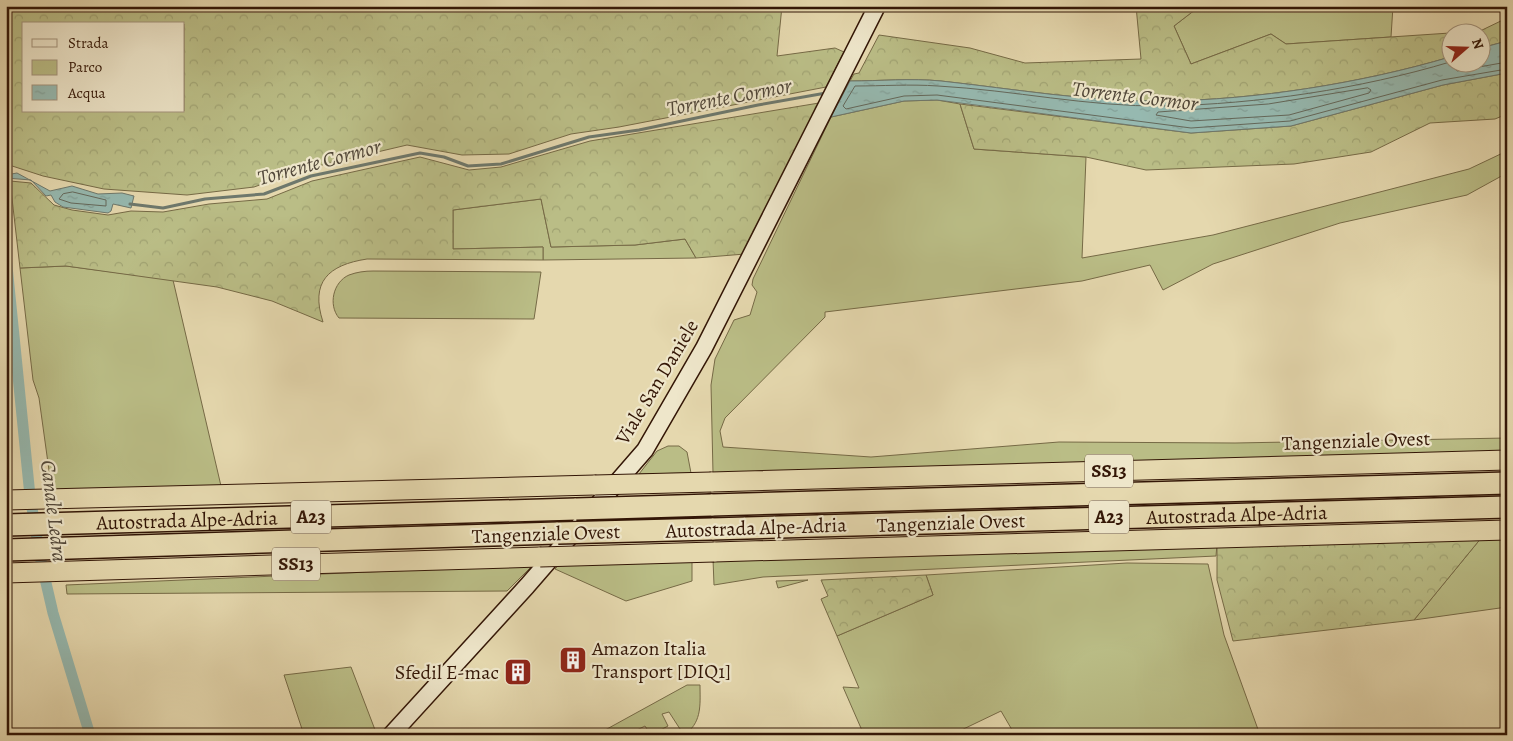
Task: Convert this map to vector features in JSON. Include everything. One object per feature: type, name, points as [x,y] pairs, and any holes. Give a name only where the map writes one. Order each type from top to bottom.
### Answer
[{"type":"highway","name":"Tangenziale Ovest","points":[[14,499],[1507,460]]},
{"type":"highway","name":"Autostrada Alpe-Adria","points":[[26,525],[1507,483]]},
{"type":"highway","name":"Autostrada Alpe-Adria","points":[[6,550],[1507,507]]},
{"type":"highway","name":"Tangenziale Ovest","points":[[24,574],[540,557],[1507,530]]},
{"type":"main road","name":"Viale San Daniele","points":[[391,735],[527,586],[645,450],[704,348],[876,6]]},
{"type":"green space","points":[[6,6],[782,6],[777,56],[835,48],[844,52],[826,87],[619,127],[571,134],[509,154],[462,155],[407,145],[305,169],[254,187],[187,195],[104,189],[43,176],[6,164]]},
{"type":"green space","points":[[1136,6],[1200,6],[1174,26],[1191,64],[1271,34],[1286,44],[1440,34],[1440,60],[1345,82],[1271,93],[1198,100],[1135,101],[1108,99],[930,80],[850,81],[854,74],[859,73],[879,35],[970,48],[1025,63],[1141,59]]},
{"type":"green space","points":[[1200,6],[1393,6],[1391,37],[1286,44],[1271,34],[1191,64],[1174,26]]},
{"type":"green space","points":[[1507,18],[1507,41],[1490,46],[1490,26]]},
{"type":"green space","points":[[1507,73],[1507,114],[1495,119],[1430,123],[1371,152],[1294,164],[1146,170],[1086,157],[974,149],[960,104],[1191,133],[1291,126],[1443,85]]},
{"type":"green space","points":[[937,100],[960,104],[974,149],[1086,157],[1082,258],[1213,235],[1469,169],[1507,151],[1507,173],[1467,195],[1340,223],[1213,264],[1163,290],[1150,265],[1082,281],[825,312],[825,317],[725,418],[720,431],[723,447],[871,457],[1059,442],[1235,443],[1507,438],[1507,453],[713,473],[711,385],[715,359],[734,320],[750,315],[757,292],[752,285],[753,279],[831,117],[904,101]]},
{"type":"green space","points":[[819,103],[745,254],[696,258],[685,239],[635,245],[551,247],[541,199],[453,210],[453,249],[543,247],[543,260],[367,259],[353,262],[333,271],[321,286],[319,296],[323,322],[272,301],[217,287],[66,266],[20,268],[10,181],[31,183],[54,205],[72,210],[108,215],[131,211],[163,212],[209,204],[267,199],[312,181],[420,157],[469,170],[501,167],[590,141]]},
{"type":"green space","points":[[541,199],[551,247],[635,245],[685,239],[696,258],[543,260],[543,247],[453,249],[453,210]]},
{"type":"green space","points":[[66,266],[173,280],[221,486],[52,492],[39,398],[33,380],[20,268]]},
{"type":"green space","points":[[373,271],[541,272],[534,319],[339,318],[333,301],[339,283],[349,275]]},
{"type":"green space","points":[[668,446],[679,446],[687,452],[691,473],[639,474],[657,451]]},
{"type":"green space","points":[[1507,536],[1507,607],[1414,620],[1482,537]]},
{"type":"green space","points":[[1482,537],[1414,620],[1233,641],[1217,580],[1217,544]]},
{"type":"green space","points":[[1217,544],[1216,556],[763,577],[714,585],[713,559]]},
{"type":"green space","points":[[692,561],[692,581],[626,601],[555,569],[560,564]]},
{"type":"green space","points":[[1127,563],[1208,564],[1224,635],[1260,735],[1015,735],[1001,711],[951,735],[864,735],[843,687],[859,688],[837,636],[933,595],[926,575]]},
{"type":"green space","points":[[533,565],[507,591],[67,594],[66,585]]},
{"type":"green space","points":[[926,575],[933,595],[837,636],[821,599],[828,596],[821,580]]},
{"type":"green space","points":[[808,580],[778,588],[776,581]]},
{"type":"green space","points":[[351,667],[377,735],[304,735],[284,675]]},
{"type":"green space","points":[[687,685],[700,685],[700,703],[697,720],[690,730],[680,729],[669,712],[662,714],[668,726],[651,735],[645,726],[627,735],[596,735]]},
{"type":"water","points":[[1507,41],[1507,73],[1443,85],[1291,126],[1191,133],[937,100],[904,101],[831,117],[850,81],[930,80],[1108,99],[1135,101],[1198,100],[1271,93],[1345,82],[1440,60],[1440,72],[1490,72],[1490,46]]},
{"type":"water","points":[[17,173],[30,180],[6,178],[6,175]]},
{"type":"water","points":[[32,181],[50,191],[72,186],[98,194],[122,193],[134,196],[131,208],[113,204],[111,211],[108,213],[63,207],[55,202],[51,195],[46,196]]},
{"type":"waterway","name":"Torrente Cormor","points":[[130,204],[163,208],[205,199],[264,194],[311,176],[420,153],[444,157],[468,166],[501,164],[589,137],[639,130],[826,93]]},
{"type":"waterway","name":"Canale Ledra","points":[[6,256],[30,496],[40,557],[53,613],[90,735]]},
{"type":"place","name":"Amazon Italia Transport [DIQ1]","points":[[573,660]]},
{"type":"place","name":"Sfedil E-mac","points":[[518,672]]}]
